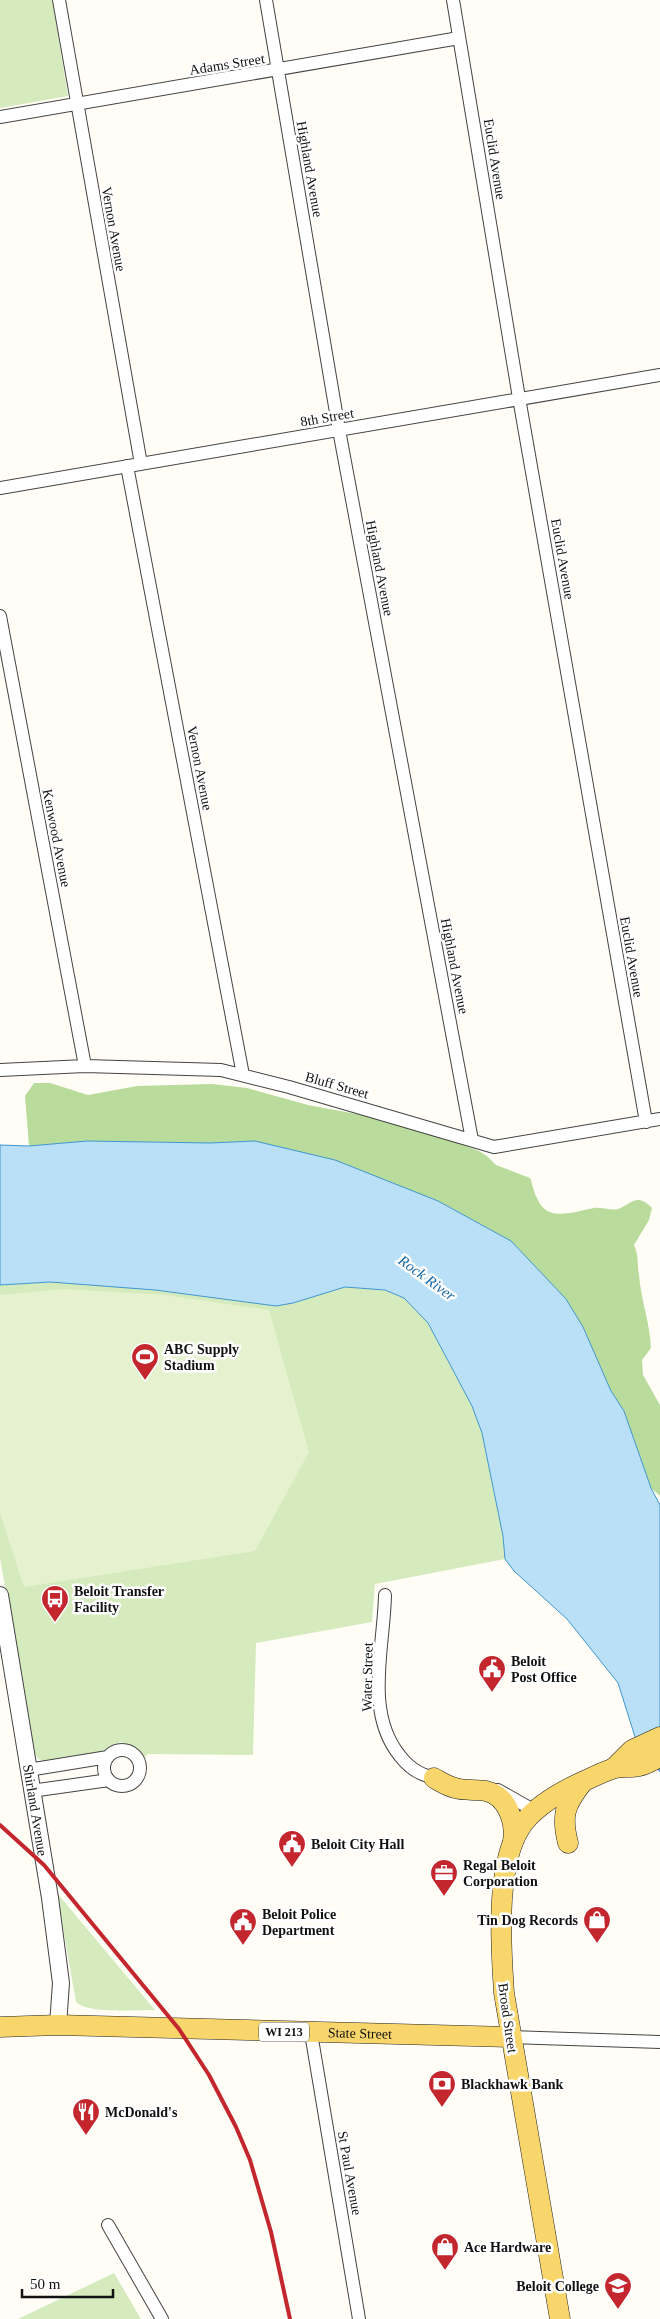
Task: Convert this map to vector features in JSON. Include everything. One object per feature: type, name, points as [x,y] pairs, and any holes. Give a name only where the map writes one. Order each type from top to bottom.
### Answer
[{"type":"main road","name":"Broad Street","points":[[560,2319],[510,2037],[501,1954],[504,1879],[513,1843],[524,1822],[535,1810],[583,1781],[636,1758],[660,1737]]},
{"type":"main road","name":"Broad Street","points":[[636,1758],[660,1757]]},
{"type":"main road","points":[[428,1776],[456,1788],[488,1791],[499,1798],[507,1807],[511,1818],[514,1832],[513,1843]]},
{"type":"main road","points":[[568,1842],[564,1822],[565,1810],[570,1799],[583,1781]]},
{"type":"main road","name":"State Street","points":[[0,2027],[58,2025],[510,2037]]},
{"type":"street","name":"Vernon Avenue","points":[[59,0],[140,464]]},
{"type":"street","name":"Highland Avenue","points":[[266,0],[339,430],[472,1140]]},
{"type":"street","name":"Euclid Avenue","points":[[453,0],[519,398],[646,1122]]},
{"type":"street","name":"Adams Street","points":[[0,117],[459,38]]},
{"type":"street","name":"8th Street","points":[[0,488],[660,375]]},
{"type":"street","name":"Vernon Avenue","points":[[127,466],[243,1075]]},
{"type":"street","name":"Kenwood Avenue","points":[[0,616],[85,1066]]},
{"type":"street","name":"Bluff Street","points":[[0,1070],[85,1066],[221,1070],[494,1146],[660,1119]]},
{"type":"street","name":"Shirland Avenue","points":[[0,1595],[50,1898],[61,1983],[58,2025]]},
{"type":"street","name":"Water Street","points":[[385,1595],[379,1699],[383,1727],[390,1744],[406,1764],[428,1776]]},
{"type":"street","points":[[31,1791],[109,1780],[119,1785],[130,1784],[138,1776],[139,1765],[134,1755],[124,1750],[112,1753],[108,1757],[104,1768],[109,1780]]},
{"type":"street","points":[[28,1770],[108,1757]]},
{"type":"street","points":[[428,1776],[475,1782],[500,1790],[535,1810]]},
{"type":"street","name":"St Paul Avenue","points":[[312,2033],[360,2319]]},
{"type":"street","name":"State Street","points":[[510,2037],[660,2042]]},
{"type":"street","points":[[108,2225],[162,2319]]},
{"type":"green space","points":[[0,0],[52,0],[68,96],[0,108]]},
{"type":"green space","points":[[34,1083],[50,1083],[88,1095],[137,1086],[212,1084],[247,1088],[308,1105],[378,1118],[439,1136],[479,1151],[496,1165],[530,1178],[535,1195],[548,1211],[563,1214],[594,1208],[618,1209],[638,1200],[647,1203],[652,1208],[649,1220],[634,1245],[651,1348],[642,1360],[643,1375],[660,1405],[660,1496],[651,1488],[624,1411],[611,1391],[583,1327],[566,1299],[511,1241],[438,1201],[255,1141],[210,1143],[87,1141],[29,1146],[25,1096]]},
{"type":"green space","points":[[50,1282],[155,1290],[276,1306],[293,1303],[345,1287],[385,1290],[404,1298],[428,1323],[472,1406],[482,1433],[503,1536],[505,1559],[375,1584],[372,1622],[256,1643],[253,1755],[148,1754],[144,1757],[135,1747],[121,1742],[111,1745],[101,1752],[47,1762],[38,1759],[33,1750],[0,1558],[0,1285]]},
{"type":"green space","name":"ABC Supply Stadium","points":[[64,1289],[165,1295],[269,1310],[309,1452],[255,1551],[24,1587],[0,1513],[0,1295]]},
{"type":"green space","points":[[57,1893],[155,2010],[102,2010],[82,2006],[76,2002]]},
{"type":"green space","points":[[114,2273],[141,2319],[18,2319]]},
{"type":"water","name":"Rock River","points":[[87,1141],[210,1143],[255,1141],[335,1160],[438,1201],[511,1241],[566,1299],[583,1327],[611,1391],[624,1411],[651,1488],[660,1505],[660,1772],[636,1740],[618,1683],[567,1619],[514,1571],[505,1559],[503,1536],[482,1433],[472,1406],[428,1323],[404,1298],[385,1290],[345,1287],[293,1303],[276,1306],[155,1290],[50,1282],[0,1285],[0,1145],[29,1146]]},
{"type":"railway","points":[[0,1825],[44,1865],[179,2029],[209,2075],[236,2127],[250,2160],[271,2232],[290,2319]]},
{"type":"place","name":"ABC Supply Stadium","points":[[145,1381]]},
{"type":"place","name":"Beloit Transfer Facility","points":[[55,1623]]},
{"type":"place","name":"Beloit Post Office","points":[[492,1693]]},
{"type":"place","name":"Beloit City Hall","points":[[292,1868]]},
{"type":"place","name":"Regal Beloit Corporation","points":[[444,1897]]},
{"type":"place","name":"Tin Dog Records","points":[[597,1944]]},
{"type":"place","name":"Beloit Police Department","points":[[243,1946]]},
{"type":"place","name":"Blackhawk Bank","points":[[442,2108]]},
{"type":"place","name":"McDonald's","points":[[86,2136]]},
{"type":"place","name":"Ace Hardware","points":[[445,2271]]},
{"type":"place","name":"Beloit College","points":[[618,2310]]}]
